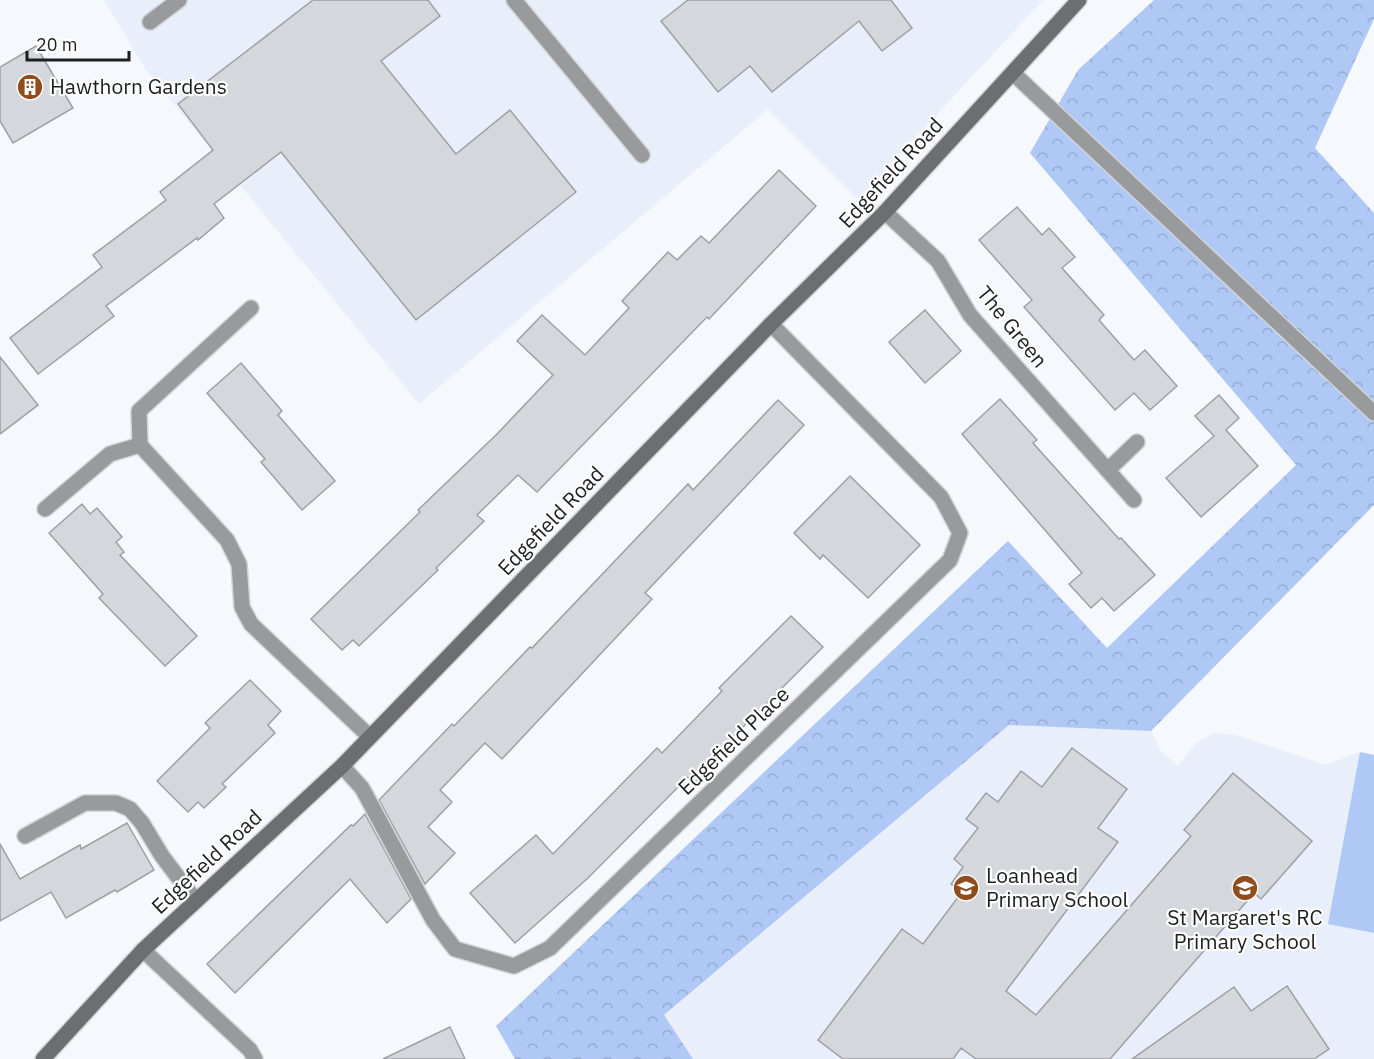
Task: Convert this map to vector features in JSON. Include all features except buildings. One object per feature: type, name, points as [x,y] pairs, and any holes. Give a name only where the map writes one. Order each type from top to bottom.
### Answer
[{"type":"street","points":[[150,22],[179,0]]},
{"type":"street","points":[[514,0],[642,155]]},
{"type":"street","name":"Edgefield Road","points":[[43,1059],[143,950],[342,766],[771,324],[885,212],[1079,0]]},
{"type":"street","points":[[1013,73],[1374,413]]},
{"type":"street","name":"The Green","points":[[885,212],[938,261],[970,315],[1134,500]]},
{"type":"street","points":[[251,308],[139,411],[140,445],[227,540],[239,564],[242,607],[251,624],[370,738]]},
{"type":"street","name":"Edgefield Place","points":[[342,766],[362,788],[432,920],[455,949],[514,966],[550,948],[950,560],[960,533],[941,497],[771,324]]},
{"type":"street","points":[[1108,470],[1137,442]]},
{"type":"street","points":[[45,509],[110,454],[140,445]]},
{"type":"street","points":[[25,836],[85,803],[116,803],[130,808],[196,901]]},
{"type":"street","points":[[143,950],[250,1050],[255,1059]]},
{"type":"shaded area","points":[[104,0],[1043,0],[858,199],[768,109],[419,404],[146,70]]},
{"type":"shaded area","points":[[1009,725],[1151,731],[1161,751],[1178,766],[1196,743],[1214,733],[1235,735],[1326,765],[1360,752],[1374,755],[1374,1059],[693,1059],[664,1016]]},
{"type":"green space","points":[[1154,0],[1374,0],[1374,19],[1315,148],[1374,213],[1374,505],[1151,731],[1009,725],[664,1015],[693,1059],[515,1059],[496,1026],[1008,541],[1107,648],[1296,465],[1030,153],[1078,70]]},
{"type":"green space","points":[[1360,752],[1374,755],[1374,933],[1328,924]]},
{"type":"place","name":"Hawthorn Gardens","points":[[30,87]]},
{"type":"place","name":"Loanhead Primary School","points":[[966,888]]},
{"type":"place","name":"St Margaret's RC Primary School","points":[[1245,888]]}]
